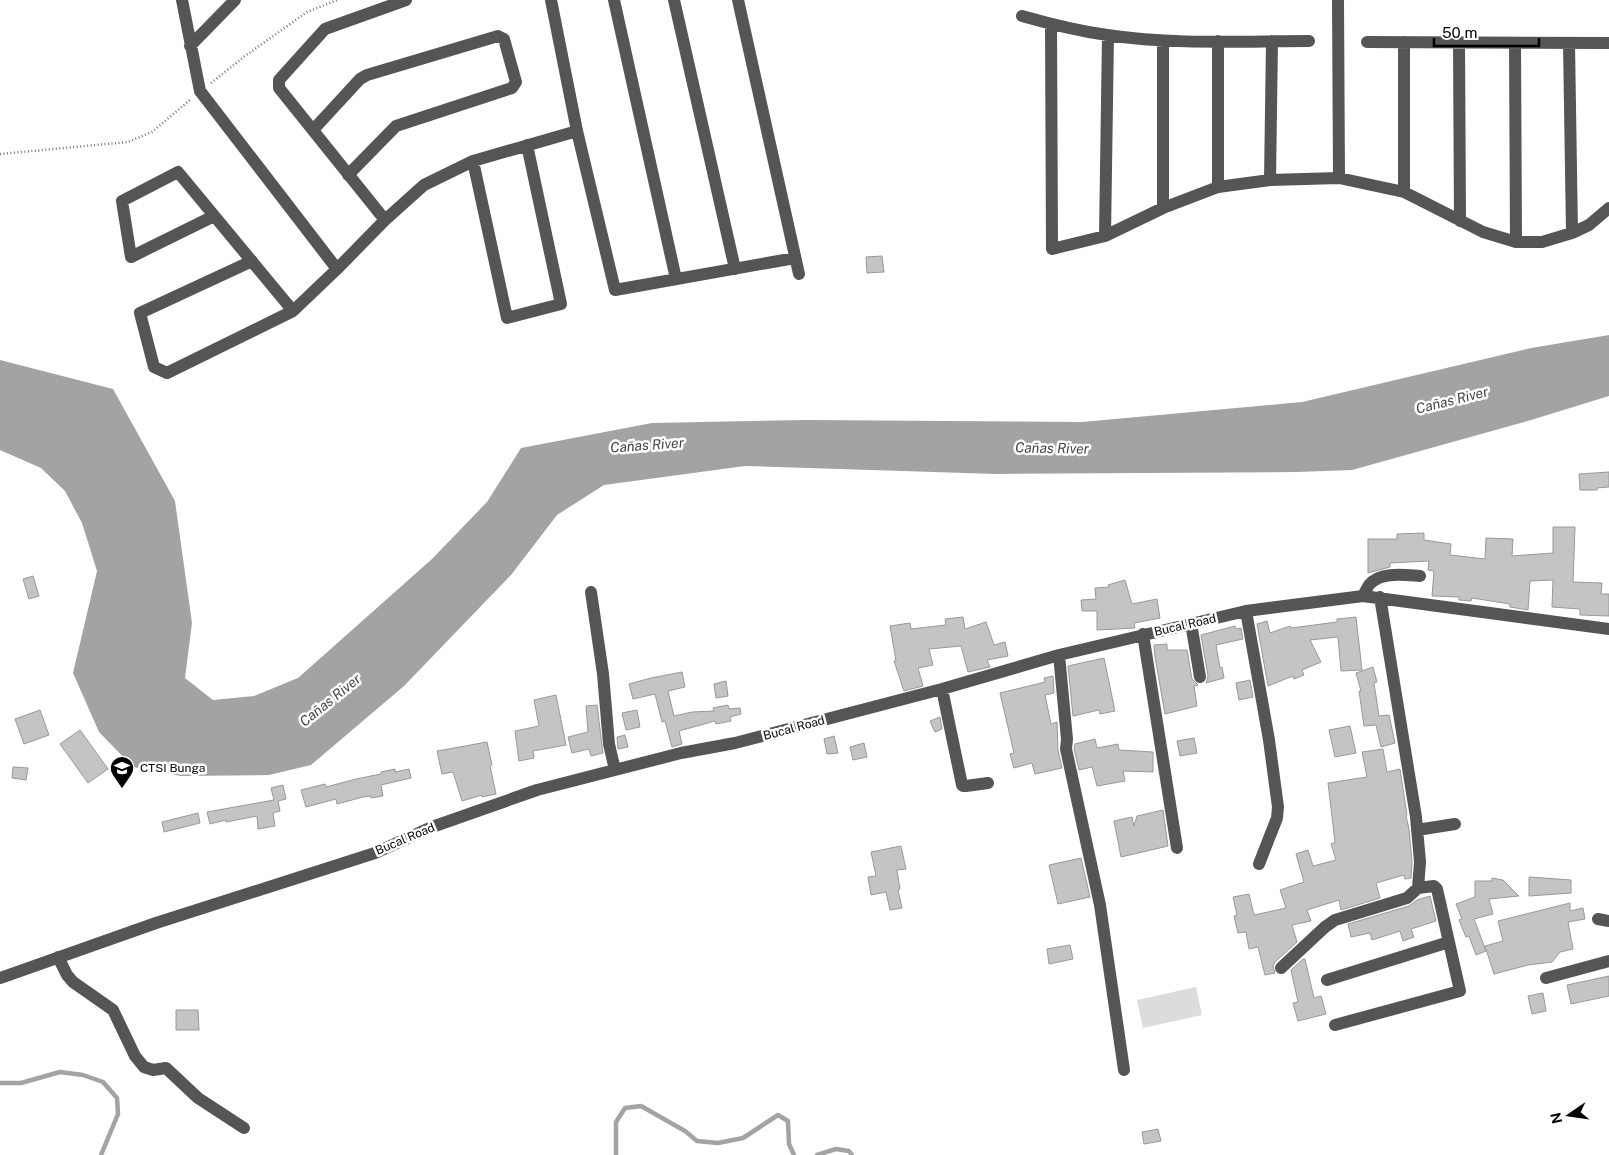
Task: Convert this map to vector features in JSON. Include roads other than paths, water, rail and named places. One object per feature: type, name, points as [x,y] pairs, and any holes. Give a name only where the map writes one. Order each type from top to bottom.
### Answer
[{"type":"street","points":[[182,0],[200,92],[337,269]]},
{"type":"street","points":[[190,46],[235,0]]},
{"type":"street","points":[[385,220],[279,88],[279,80],[325,29],[406,0]]},
{"type":"street","points":[[551,0],[577,131],[615,290],[795,258]]},
{"type":"street","points":[[614,0],[676,280]]},
{"type":"street","points":[[674,0],[735,269]]},
{"type":"street","points":[[738,0],[799,274]]},
{"type":"street","points":[[1338,0],[1339,178]]},
{"type":"street","points":[[1022,16],[1108,36],[1163,40],[1309,40]]},
{"type":"street","points":[[1051,24],[1052,249],[1105,236],[1163,208],[1218,187],[1270,180],[1339,178],[1404,192],[1483,232],[1516,242],[1542,242],[1572,233],[1589,225],[1609,208]]},
{"type":"street","points":[[313,130],[360,79],[367,75],[498,36],[504,39],[516,82],[512,88],[396,126],[348,175]]},
{"type":"street","points":[[1105,236],[1108,36]]},
{"type":"street","points":[[1163,40],[1163,208]]},
{"type":"street","points":[[1218,40],[1218,187]]},
{"type":"street","points":[[1270,180],[1272,40]]},
{"type":"street","points":[[1367,42],[1609,43]]},
{"type":"street","points":[[1404,42],[1404,192]]},
{"type":"street","points":[[1459,43],[1460,221]]},
{"type":"street","points":[[1514,43],[1516,242]]},
{"type":"street","points":[[1569,43],[1572,233]]},
{"type":"street","points":[[252,261],[140,313],[154,367],[167,373],[293,311],[385,220],[424,185],[474,161],[577,131]]},
{"type":"street","points":[[474,161],[507,318],[561,304],[528,145]]},
{"type":"street","points":[[214,216],[131,257],[122,201],[178,172],[293,311]]},
{"type":"street","points":[[1363,596],[1370,583],[1382,577],[1394,575],[1420,576]]},
{"type":"street","points":[[590,592],[603,674],[609,744],[615,770]]},
{"type":"street","name":"Bucal Road","points":[[0,978],[156,923],[374,853],[432,827],[537,790],[681,753],[735,744],[1059,655],[1246,610],[1363,596],[1609,629]]},
{"type":"street","points":[[1380,597],[1417,830],[1420,862],[1418,888]]},
{"type":"street","points":[[1246,610],[1269,740],[1278,807],[1277,818],[1259,864]]},
{"type":"street","points":[[1191,623],[1200,677]]},
{"type":"street","points":[[1143,634],[1177,848]]},
{"type":"street","points":[[1059,655],[1067,739],[1066,749],[1100,905],[1124,1070]]},
{"type":"street","points":[[942,688],[962,785],[988,783]]},
{"type":"street","points":[[1417,830],[1455,824]]},
{"type":"street","points":[[1281,968],[1325,926],[1335,920],[1407,898],[1418,888],[1434,886],[1437,889],[1460,991],[1335,1025]]},
{"type":"street","points":[[1327,980],[1449,942]]},
{"type":"street","points":[[58,957],[67,975],[73,982],[113,1010],[134,1056],[144,1067],[154,1070],[166,1068],[198,1098],[244,1128]]},
{"type":"street","points":[[1546,978],[1609,961]]},
{"type":"water","name":"Cañas River","points":[[1609,335],[1609,396],[1352,470],[996,474],[745,466],[604,485],[557,515],[511,575],[404,686],[311,765],[269,775],[181,776],[133,767],[99,732],[73,673],[97,571],[82,523],[65,491],[41,468],[0,450],[0,360],[113,389],[175,501],[192,623],[185,678],[213,700],[254,696],[298,678],[432,559],[487,502],[521,448],[652,423],[807,420],[1082,422],[1302,402],[1531,348]]},
{"type":"waterway","points":[[0,1083],[21,1083],[60,1072],[83,1075],[103,1082],[117,1098],[118,1114],[101,1155]]},
{"type":"waterway","points":[[616,1155],[616,1122],[625,1108],[641,1106],[685,1131],[697,1141],[718,1143],[743,1138],[778,1115],[788,1121],[789,1144],[794,1155]]},
{"type":"waterway","points":[[817,1155],[836,1149],[849,1151],[852,1155]]},
{"type":"place","name":"CTSI Bunga","points":[[122,789]]}]
